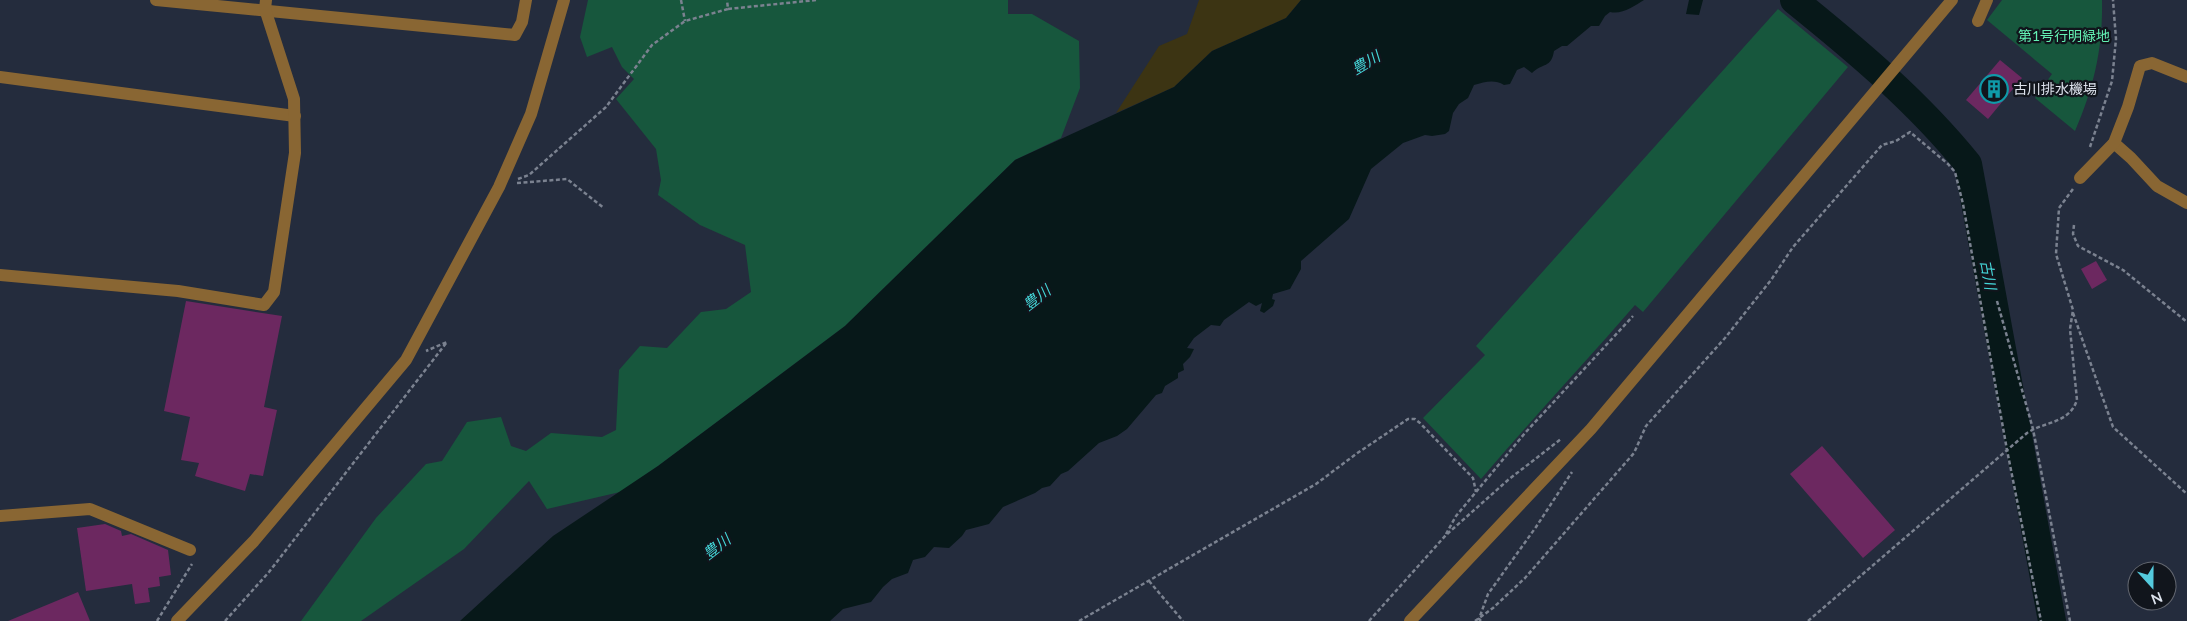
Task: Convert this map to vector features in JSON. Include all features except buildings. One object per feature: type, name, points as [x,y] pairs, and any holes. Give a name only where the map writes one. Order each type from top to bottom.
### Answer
[{"type":"street","points":[[156,0],[265,5],[515,35],[522,22],[526,0]]},
{"type":"street","points":[[177,621],[254,541],[406,360],[504,185],[531,114],[564,0]]},
{"type":"street","points":[[1410,621],[1591,429],[1952,0]]},
{"type":"street","points":[[1978,21],[1987,0]]},
{"type":"street","points":[[0,275],[178,291],[264,305],[274,292],[295,153],[294,99],[265,5]]},
{"type":"street","points":[[2080,178],[2114,143],[2128,107],[2140,66],[2152,63],[2187,77]]},
{"type":"street","points":[[0,77],[294,116]]},
{"type":"street","points":[[2114,143],[2157,186],[2187,203]]},
{"type":"street","points":[[0,516],[90,509],[190,550]]},
{"type":"path","points":[[681,0],[685,21]]},
{"type":"path","points":[[727,0],[728,9]]},
{"type":"path","points":[[504,185],[528,175],[606,107],[652,45],[685,21],[728,9],[816,0]]},
{"type":"path","points":[[2089,152],[2112,81],[2116,39],[2113,0]]},
{"type":"path","points":[[1476,621],[1480,620],[1525,578],[1634,452],[1646,426],[1725,338],[1771,280],[1793,248],[1882,145],[1896,141],[1910,132],[1948,164],[1954,172],[1963,204],[2007,450],[2041,621]]},
{"type":"path","points":[[2080,178],[2059,208],[2056,254],[2072,310],[2113,427],[2187,494]]},
{"type":"path","points":[[504,185],[567,179],[604,208]]},
{"type":"path","points":[[2074,225],[2073,234],[2078,246],[2123,270],[2187,322]]},
{"type":"path","points":[[1997,301],[2033,429],[2070,621]]},
{"type":"path","points":[[1808,621],[2027,433],[2066,417],[2074,409],[2078,400],[2070,329],[2072,310]]},
{"type":"path","points":[[1446,535],[1456,516],[1525,433],[1633,316]]},
{"type":"path","points":[[225,621],[269,572],[447,342],[406,360]]},
{"type":"path","points":[[1078,621],[1316,484],[1408,419],[1415,419],[1420,423],[1473,478],[1476,492]]},
{"type":"path","points":[[1480,620],[1488,594],[1536,527],[1574,468]]},
{"type":"path","points":[[1369,621],[1446,535],[1508,480]]},
{"type":"path","points":[[157,621],[195,560],[190,550]]},
{"type":"path","points":[[1149,580],[1183,621]]},
{"type":"green space","points":[[588,0],[1008,0],[1008,14],[1032,14],[1079,41],[1080,88],[1061,138],[1015,160],[845,326],[658,466],[620,492],[547,509],[529,481],[464,549],[361,621],[301,621],[376,518],[426,464],[442,461],[467,422],[501,417],[511,446],[526,451],[551,433],[602,437],[616,430],[619,370],[640,346],[667,348],[701,312],[726,309],[751,292],[745,245],[700,225],[658,195],[661,180],[656,149],[616,99],[634,79],[622,67],[612,47],[587,57],[580,37]]},
{"type":"green space","name":"第1号行明緑地","points":[[2002,0],[2102,0],[2101,35],[2096,67],[2082,115],[2075,131],[2035,98],[2052,74],[1987,20]]},
{"type":"green space","points":[[1778,9],[1848,67],[1643,312],[1635,305],[1481,479],[1423,418],[1485,355],[1476,346]]},
{"type":"sand","points":[[1199,0],[1301,0],[1286,18],[1212,51],[1174,87],[1116,113],[1159,46],[1187,34]]},
{"type":"water","name":"豊川","points":[[1301,0],[1644,0],[1623,11],[1610,12],[1599,26],[1591,26],[1567,46],[1562,46],[1554,51],[1549,63],[1532,73],[1524,67],[1517,70],[1510,84],[1504,85],[1497,82],[1489,82],[1474,85],[1468,98],[1459,104],[1453,113],[1449,131],[1445,134],[1425,135],[1403,143],[1371,169],[1349,219],[1301,261],[1301,269],[1290,289],[1273,294],[1272,299],[1275,300],[1273,306],[1264,313],[1260,311],[1262,303],[1256,306],[1249,302],[1224,320],[1220,326],[1211,325],[1194,338],[1187,348],[1194,349],[1190,357],[1183,364],[1184,370],[1178,373],[1178,378],[1165,386],[1162,393],[1156,395],[1127,429],[1117,436],[1099,443],[1068,471],[1061,474],[1050,486],[1003,507],[989,524],[966,530],[949,548],[934,547],[925,557],[913,560],[908,573],[892,579],[871,602],[843,609],[830,621],[460,621],[553,536],[658,466],[845,326],[1015,160],[1174,87],[1212,51],[1286,18]]},
{"type":"water","points":[[1689,0],[1703,0],[1699,15],[1686,14]]},
{"type":"waterway","name":"古川","points":[[1794,0],[1885,77],[1949,141],[1968,164],[2052,621]]},
{"type":"place","name":"古川排水機場","points":[[1994,89]]}]
